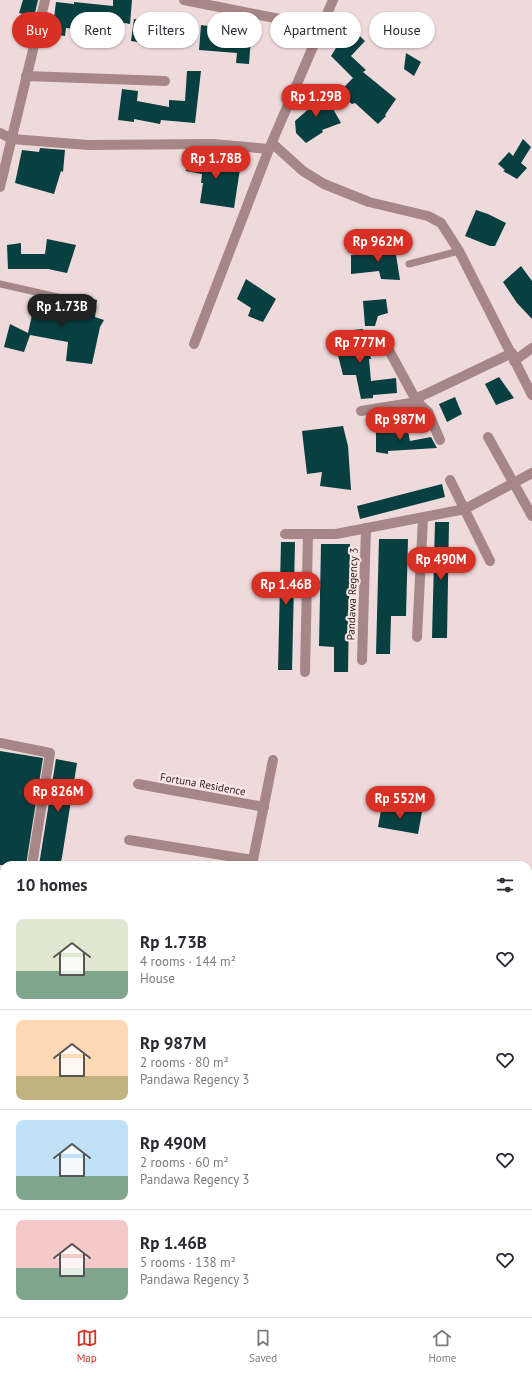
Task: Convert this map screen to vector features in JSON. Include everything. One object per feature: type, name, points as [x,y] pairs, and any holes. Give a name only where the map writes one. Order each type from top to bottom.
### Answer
[{"type":"street","points":[[0,187],[45,0]]},
{"type":"street","points":[[184,0],[270,17]]},
{"type":"street","points":[[327,12],[333,0]]},
{"type":"street","points":[[194,344],[311,48]]},
{"type":"street","points":[[26,76],[165,81]]},
{"type":"street","points":[[0,133],[12,139],[88,145],[213,144],[271,147],[303,171],[324,184],[369,202],[428,216],[441,223],[459,251],[532,395]]},
{"type":"street","points":[[384,341],[417,402],[428,412],[440,440]]},
{"type":"street","points":[[361,411],[417,402],[421,396],[428,392],[532,348]]},
{"type":"street","points":[[488,437],[532,516]]},
{"type":"street","name":"Pandawa Regency 3","points":[[285,534],[336,534],[465,509],[532,473]]},
{"type":"street","points":[[450,480],[490,561]]},
{"type":"street","points":[[417,637],[423,518]]},
{"type":"street","name":"Pandawa Regency 3","points":[[362,660],[366,528]]},
{"type":"street","points":[[305,672],[308,534]]},
{"type":"street","points":[[0,743],[50,753],[33,861]]},
{"type":"street","points":[[253,861],[273,760]]},
{"type":"street","name":"Fortuna Residence","points":[[138,784],[264,807]]},
{"type":"street","points":[[129,840],[247,861]]},
{"type":"lane","points":[[409,264],[459,251]]},
{"type":"lane","points":[[0,284],[62,298]]},
{"type":"building","points":[[23,0],[38,0],[35,12],[19,12]]},
{"type":"building","points":[[113,0],[132,0],[130,24],[125,23],[125,12],[70,12],[70,28],[66,28],[65,36],[62,36],[62,12],[55,12],[56,2],[74,4],[74,2],[113,6]]},
{"type":"building","points":[[201,25],[207,26],[207,48],[250,48],[249,64],[236,63],[237,53],[199,50]]},
{"type":"building","points":[[133,26],[133,41],[131,41]]},
{"type":"building","points":[[361,37],[365,41],[361,45]]},
{"type":"building","points":[[336,48],[358,48],[351,56],[366,70],[363,72],[396,99],[385,115],[386,116],[378,124],[355,103],[352,104],[338,93],[353,78],[331,56]]},
{"type":"building","points":[[406,53],[421,62],[414,76],[404,69]]},
{"type":"building","points":[[187,71],[201,71],[195,123],[161,120],[160,124],[134,119],[134,122],[118,120],[122,89],[138,91],[137,101],[169,107],[169,100],[185,101]]},
{"type":"building","points":[[323,91],[341,123],[322,130],[323,132],[306,143],[296,133],[295,121],[312,106],[314,94]]},
{"type":"building","points":[[523,139],[531,147],[521,163],[527,168],[517,179],[503,171],[505,170],[498,164],[509,152],[513,156]]},
{"type":"building","points":[[40,148],[65,150],[63,172],[61,171],[54,194],[15,183],[22,150],[39,152]]},
{"type":"building","points":[[189,154],[230,162],[229,168],[240,169],[234,208],[200,203],[203,183],[201,183],[202,174],[186,171]]},
{"type":"building","points":[[476,210],[506,223],[495,246],[490,246],[465,236]]},
{"type":"building","points":[[47,239],[76,245],[67,273],[48,269],[8,269],[7,245],[21,243],[21,254],[45,254]]},
{"type":"building","points":[[394,242],[400,280],[381,279],[379,271],[351,274],[351,255],[376,253],[376,251],[381,250],[381,244]]},
{"type":"building","points":[[521,266],[532,281],[532,319],[517,303],[503,282]]},
{"type":"building","points":[[246,279],[276,299],[263,322],[248,316],[251,308],[237,299]]},
{"type":"building","points":[[77,295],[97,300],[95,317],[104,320],[100,327],[92,364],[66,361],[68,342],[30,335],[24,352],[4,347],[10,324],[28,333],[36,297],[75,306]]},
{"type":"building","points":[[386,299],[388,313],[378,316],[375,326],[365,326],[363,301]]},
{"type":"building","points":[[363,329],[371,359],[369,359],[371,381],[396,378],[397,393],[373,395],[373,398],[361,399],[356,375],[343,375],[332,332]]},
{"type":"building","points":[[499,377],[514,398],[496,405],[485,384]]},
{"type":"building","points":[[455,397],[462,414],[447,422],[439,404]]},
{"type":"building","points":[[343,426],[348,446],[351,490],[320,486],[322,472],[307,474],[302,431]]},
{"type":"building","points":[[407,426],[410,441],[431,437],[437,448],[388,451],[388,454],[376,452],[376,429]]},
{"type":"building","points":[[442,484],[445,497],[360,519],[357,506]]},
{"type":"building","points":[[435,522],[449,522],[447,638],[432,638]]},
{"type":"building","points":[[379,539],[408,539],[406,616],[391,616],[390,654],[376,654]]},
{"type":"building","points":[[281,542],[295,542],[292,670],[278,670]]},
{"type":"building","points":[[321,544],[350,544],[348,672],[334,672],[334,647],[319,646]]},
{"type":"building","points":[[0,751],[43,758],[27,861],[0,861]]},
{"type":"building","points":[[56,759],[77,763],[61,861],[40,861]]},
{"type":"building","points":[[382,805],[422,812],[418,834],[378,827]]}]
